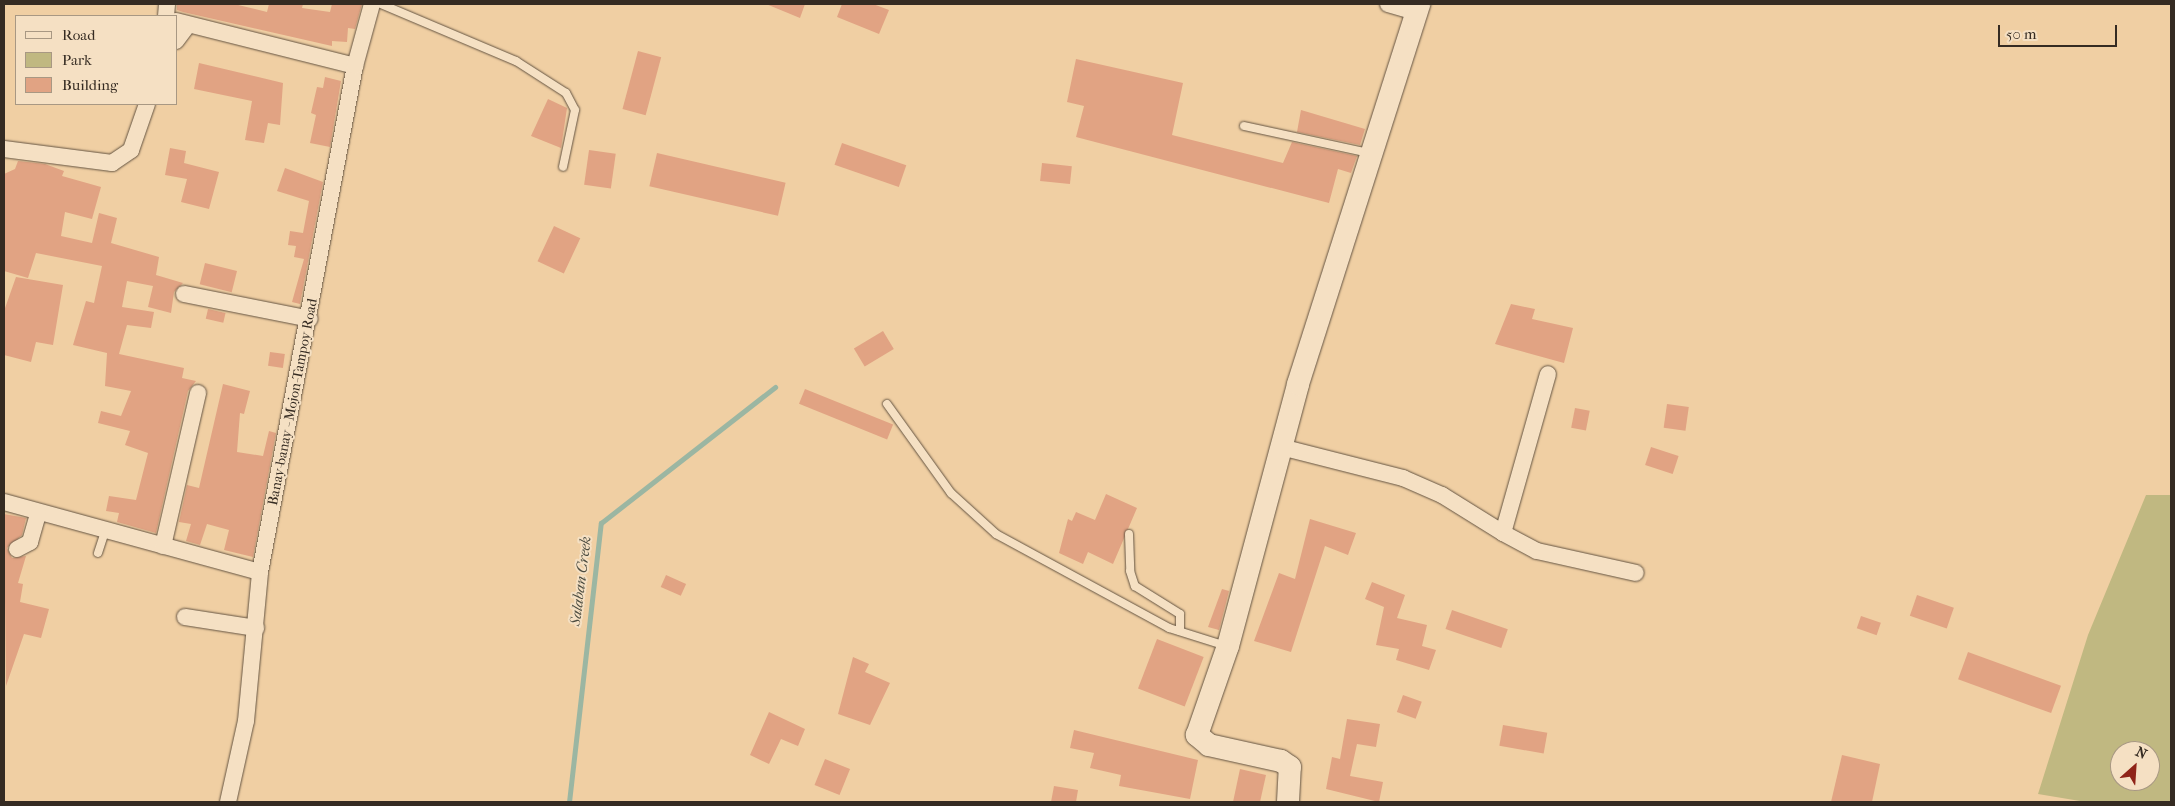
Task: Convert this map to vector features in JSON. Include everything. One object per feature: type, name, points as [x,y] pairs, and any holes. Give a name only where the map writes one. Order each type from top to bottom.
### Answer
[{"type":"street","name":"Banay-banay - Mojon-Tampoy Road","points":[[228,802],[246,721],[260,572],[310,319],[355,66],[372,4]]},
{"type":"street","points":[[1288,802],[1290,768],[1281,761],[1209,745],[1197,736],[1228,646],[1281,447],[1417,8],[1388,4]]},
{"type":"street","points":[[178,35],[182,23],[355,66]]},
{"type":"street","points":[[4,149],[112,163],[123,158],[137,140],[148,105]]},
{"type":"street","points":[[184,294],[310,319]]},
{"type":"street","points":[[1503,533],[1548,374]]},
{"type":"street","points":[[163,546],[198,393]]},
{"type":"street","points":[[1281,447],[1403,478],[1442,495],[1503,533],[1537,551],[1636,573]]},
{"type":"street","points":[[4,502],[38,514],[260,572]]},
{"type":"street","points":[[17,549],[30,542],[38,514]]},
{"type":"street","points":[[185,617],[256,628]]},
{"type":"lane","points":[[381,4],[516,61],[566,93],[575,110],[564,167]]},
{"type":"lane","points":[[1244,126],[1372,153]]},
{"type":"lane","points":[[887,404],[951,494],[996,534],[1180,631],[1228,646]]},
{"type":"lane","points":[[98,553],[105,532]]},
{"type":"lane","points":[[1129,534],[1130,572],[1135,586],[1180,614],[1180,631]]},
{"type":"green space","points":[[2146,495],[2171,495],[2171,802],[2086,802],[2038,794],[2088,635]]},
{"type":"building","points":[[177,4],[234,4],[267,12],[269,4],[303,4],[302,8],[330,12],[332,4],[362,4],[355,29],[348,28],[347,42],[332,41],[332,46],[183,12],[177,10]]},
{"type":"building","points":[[766,4],[805,4],[800,18]]},
{"type":"building","points":[[842,4],[873,4],[889,10],[879,34],[837,17]]},
{"type":"building","points":[[638,51],[661,57],[646,115],[622,109]]},
{"type":"building","points":[[1076,59],[1183,83],[1172,135],[1283,163],[1292,142],[1357,156],[1351,173],[1338,169],[1329,203],[1076,137],[1084,106],[1067,102]]},
{"type":"building","points":[[199,63],[283,83],[280,125],[268,123],[264,143],[245,140],[252,101],[194,89]]},
{"type":"building","points":[[325,77],[341,81],[330,147],[310,143],[316,115],[311,113],[317,87],[323,88]]},
{"type":"building","points":[[548,99],[567,108],[561,148],[531,136]]},
{"type":"building","points":[[1301,110],[1365,129],[1360,145],[1297,132]]},
{"type":"building","points":[[842,143],[906,165],[899,187],[835,165]]},
{"type":"building","points":[[170,148],[186,151],[184,163],[219,172],[209,209],[181,202],[187,179],[165,175]]},
{"type":"building","points":[[589,150],[616,154],[611,188],[584,185]]},
{"type":"building","points":[[657,153],[786,183],[778,216],[649,186]]},
{"type":"building","points":[[18,161],[45,164],[64,171],[62,176],[101,187],[92,219],[65,212],[61,236],[92,243],[99,213],[117,218],[111,243],[159,257],[156,275],[183,283],[174,292],[171,313],[148,307],[153,286],[127,281],[122,307],[154,312],[151,328],[127,325],[119,354],[184,368],[182,378],[196,381],[188,391],[156,533],[117,522],[119,513],[106,511],[109,496],[136,500],[148,453],[125,445],[130,431],[98,423],[101,411],[121,416],[131,391],[105,386],[107,353],[73,345],[86,301],[94,303],[102,266],[36,253],[28,278],[4,271],[4,174],[15,169]]},
{"type":"building","points":[[1042,163],[1072,166],[1070,184],[1040,181]]},
{"type":"building","points":[[285,168],[323,182],[300,304],[292,302],[304,259],[294,257],[296,246],[288,245],[290,231],[303,233],[309,201],[277,191]]},
{"type":"building","points":[[554,226],[580,238],[564,274],[538,261]]},
{"type":"building","points":[[205,263],[237,271],[232,292],[200,284]]},
{"type":"building","points":[[16,277],[63,285],[53,345],[36,342],[31,362],[4,355],[4,311]]},
{"type":"building","points":[[1511,304],[1535,309],[1532,319],[1573,328],[1564,363],[1495,344]]},
{"type":"building","points":[[208,309],[226,313],[223,323],[206,319]]},
{"type":"building","points":[[883,331],[894,349],[865,367],[854,349]]},
{"type":"building","points":[[270,352],[285,354],[283,368],[268,366]]},
{"type":"building","points":[[223,384],[250,391],[244,414],[240,413],[237,452],[263,456],[269,431],[276,433],[253,557],[224,550],[229,530],[207,524],[200,545],[186,541],[191,524],[179,522],[187,485],[199,488]]},
{"type":"building","points":[[805,389],[893,425],[887,439],[799,404]]},
{"type":"building","points":[[1667,404],[1689,407],[1685,431],[1664,428]]},
{"type":"building","points":[[1575,408],[1590,411],[1586,430],[1571,428]]},
{"type":"building","points":[[1651,447],[1679,456],[1673,474],[1645,465]]},
{"type":"building","points":[[1106,494],[1137,508],[1113,564],[1088,552],[1083,564],[1059,553],[1068,519],[1072,521],[1076,512],[1095,520]]},
{"type":"building","points":[[4,514],[26,518],[22,535],[7,548],[12,558],[26,556],[18,583],[23,584],[20,602],[49,609],[41,638],[24,634],[6,686]]},
{"type":"building","points":[[1310,519],[1356,533],[1348,555],[1325,546],[1291,652],[1254,641],[1279,573],[1295,579]]},
{"type":"building","points":[[666,575],[686,584],[681,596],[661,587]]},
{"type":"building","points":[[1372,582],[1405,595],[1397,618],[1427,625],[1422,646],[1436,650],[1429,670],[1396,660],[1399,649],[1376,645],[1384,607],[1365,599]]},
{"type":"building","points":[[1222,589],[1229,591],[1219,630],[1208,627]]},
{"type":"building","points":[[1917,595],[1954,608],[1947,628],[1910,616]]},
{"type":"building","points":[[1452,610],[1508,629],[1501,648],[1445,629]]},
{"type":"building","points":[[1861,616],[1881,623],[1877,635],[1857,628]]},
{"type":"building","points":[[1157,639],[1204,657],[1185,706],[1138,688]]},
{"type":"building","points":[[1968,652],[2061,686],[2051,713],[1958,679]]},
{"type":"building","points":[[853,657],[869,664],[865,672],[890,683],[870,725],[838,714]]},
{"type":"building","points":[[1403,695],[1422,702],[1416,719],[1397,712]]},
{"type":"building","points":[[769,712],[805,729],[798,746],[781,739],[769,764],[750,755]]},
{"type":"building","points":[[1347,719],[1380,724],[1376,747],[1357,744],[1350,776],[1383,782],[1379,802],[1326,789],[1332,757],[1340,759]]},
{"type":"building","points":[[1503,725],[1547,733],[1544,753],[1499,746]]},
{"type":"building","points":[[1074,730],[1198,760],[1190,799],[1119,786],[1121,775],[1090,768],[1094,753],[1070,748]]},
{"type":"building","points":[[1842,755],[1880,764],[1872,802],[1831,802]]},
{"type":"building","points":[[825,759],[850,769],[840,795],[815,785]]},
{"type":"building","points":[[1240,769],[1266,775],[1260,802],[1233,802]]},
{"type":"building","points":[[1054,786],[1078,790],[1076,802],[1051,802]]},
{"type":"waterway","name":"Salaban Creek","points":[[569,802],[601,523],[775,387]]}]
